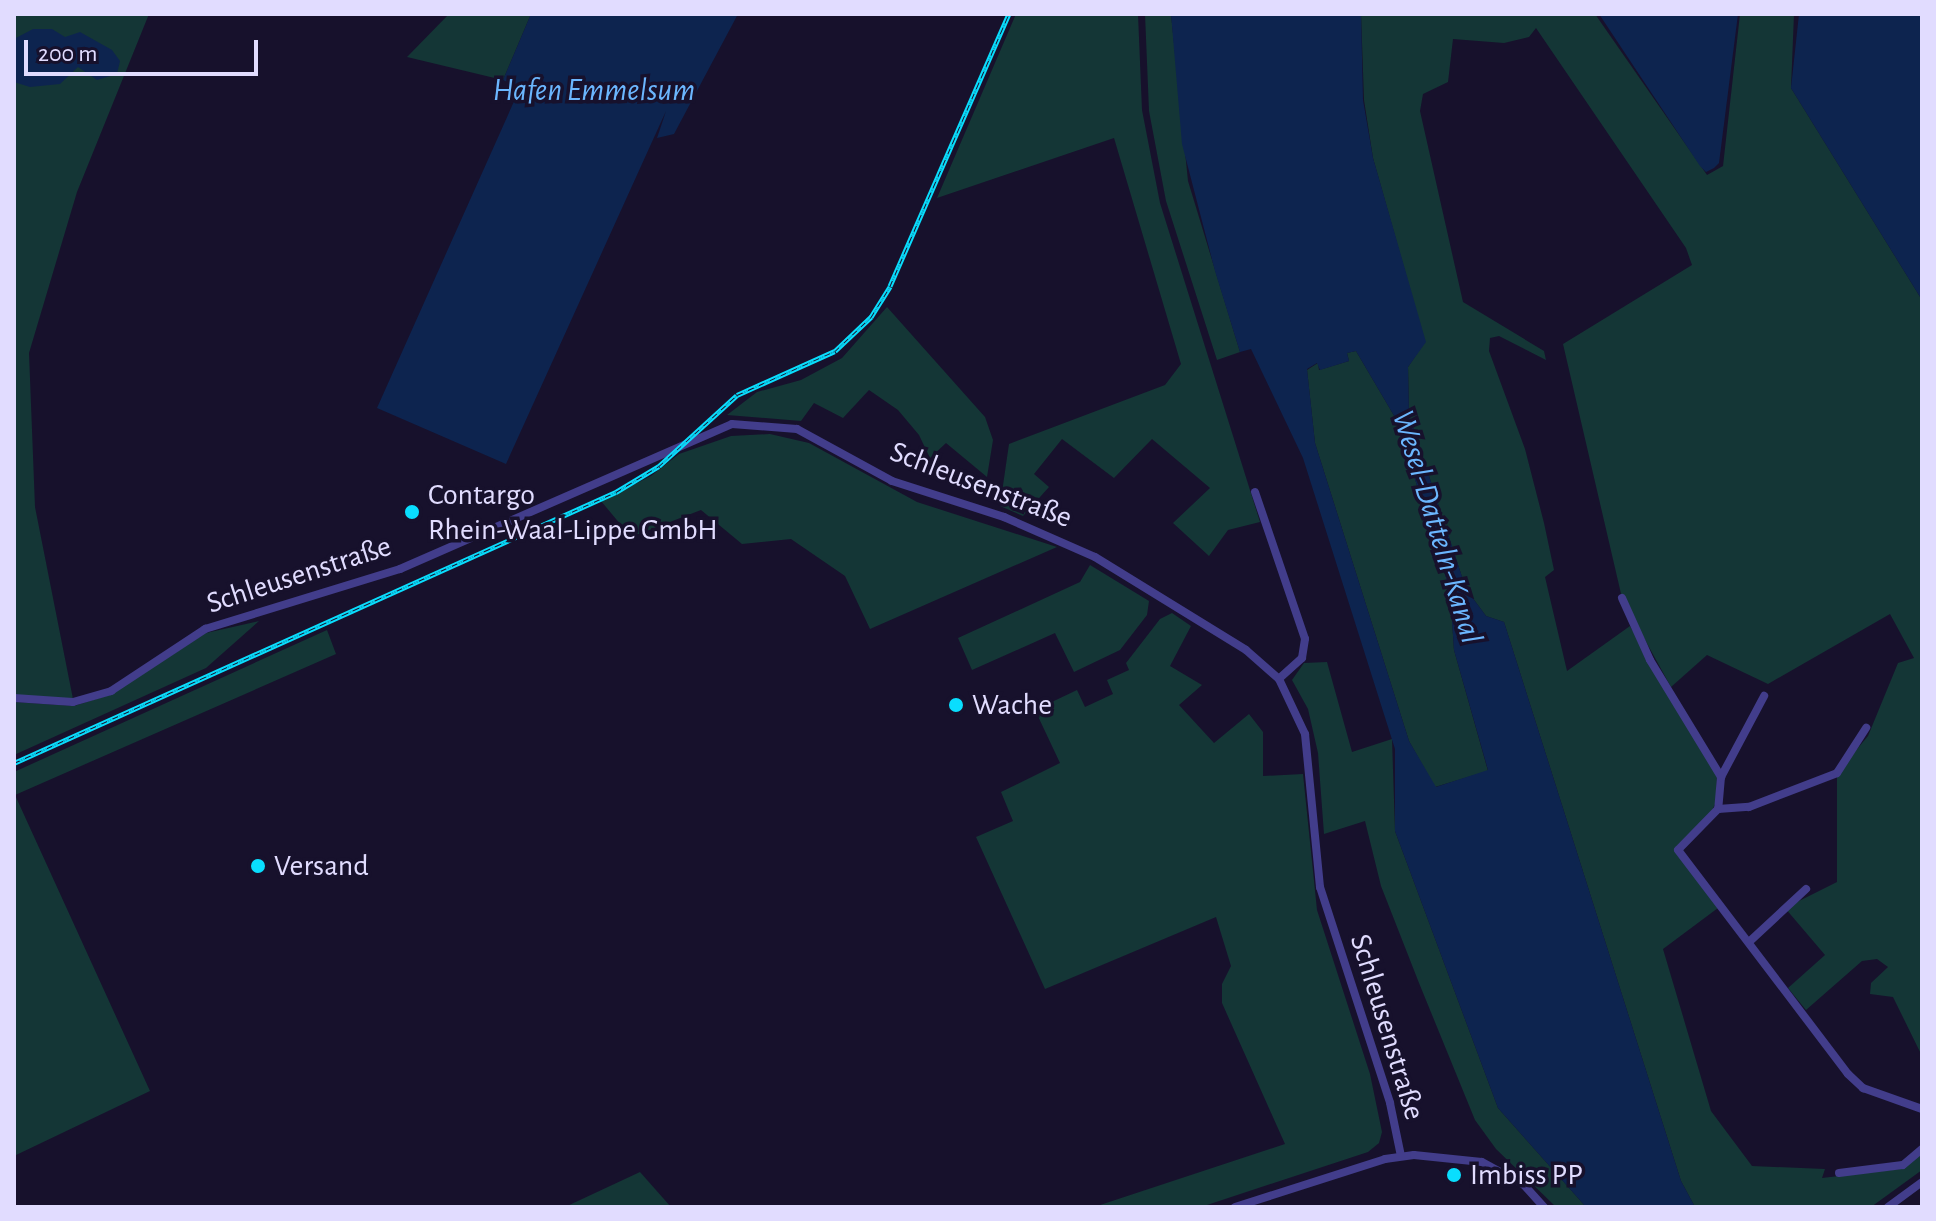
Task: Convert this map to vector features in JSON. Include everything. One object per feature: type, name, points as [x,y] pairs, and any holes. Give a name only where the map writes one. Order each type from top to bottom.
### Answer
[{"type":"street","name":"Schleusenstraße","points":[[14,698],[73,702],[111,691],[205,629],[400,569],[732,424],[797,429],[892,481],[1071,545],[1246,650],[1279,679],[1305,734],[1320,887],[1390,1103],[1401,1156]]},
{"type":"street","points":[[1255,492],[1305,639],[1302,658],[1279,679]]},
{"type":"street","points":[[1622,598],[1650,660],[1721,777]]},
{"type":"street","points":[[1764,696],[1721,777],[1718,809],[1678,850],[1848,1074],[1863,1088],[1922,1109]]},
{"type":"street","points":[[1718,809],[1749,807],[1837,773],[1866,728]]},
{"type":"street","points":[[1749,942],[1806,889]]},
{"type":"street","points":[[1839,1173],[1903,1165],[1922,1149]]},
{"type":"street","points":[[1235,1207],[1401,1156],[1482,1162],[1524,1185],[1544,1207]]},
{"type":"street","points":[[1888,1207],[1922,1182]]},
{"type":"green space","points":[[14,14],[149,14],[77,192],[29,353],[35,507],[73,699],[14,695]]},
{"type":"green space","points":[[449,14],[531,14],[503,80],[407,57]]},
{"type":"green space","points":[[1016,14],[1138,14],[1142,110],[1160,203],[1260,522],[1228,530],[1209,556],[1173,523],[1210,488],[1152,439],[1114,478],[1062,439],[1034,474],[1049,487],[1023,516],[1000,506],[1009,444],[1165,385],[1181,364],[1114,138],[937,198]]},
{"type":"green space","points":[[1145,14],[1171,14],[1188,181],[1240,352],[1217,360],[1166,201],[1149,111]]},
{"type":"green space","points":[[1361,14],[1595,14],[1707,175],[1723,166],[1740,14],[1794,14],[1791,88],[1922,300],[1922,1056],[1893,997],[1870,994],[1871,983],[1888,967],[1877,959],[1862,961],[1806,1010],[1788,988],[1825,955],[1785,908],[1837,882],[1837,773],[1868,736],[1898,663],[1914,658],[1890,614],[1768,684],[1707,655],[1671,687],[1622,598],[1563,344],[1692,265],[1686,248],[1536,28],[1529,37],[1504,43],[1453,39],[1448,82],[1423,94],[1420,111],[1463,302],[1544,351],[1546,360],[1499,336],[1490,338],[1489,351],[1525,449],[1544,523],[1554,570],[1545,577],[1567,671],[1630,626],[1717,775],[1716,802],[1710,815],[1674,850],[1718,908],[1663,949],[1711,1111],[1752,1166],[1825,1169],[1822,1178],[1900,1169],[1922,1154],[1922,1170],[1871,1207],[1695,1207],[1681,1181],[1504,622],[1486,616],[1466,589],[1409,415],[1408,367],[1425,342],[1373,158],[1364,100]]},
{"type":"green space","points":[[887,307],[985,417],[993,440],[987,477],[946,443],[930,458],[919,435],[898,410],[869,390],[843,418],[814,403],[801,421],[727,415],[757,392],[801,380],[842,358]]},
{"type":"green space","points":[[1356,351],[1396,419],[1450,590],[1454,650],[1488,771],[1435,787],[1409,741],[1315,443],[1307,370],[1318,363],[1319,370],[1349,361],[1347,353]]},
{"type":"green space","points":[[770,434],[809,443],[917,502],[1057,547],[870,629],[845,576],[791,539],[742,544],[701,510],[631,537],[601,501],[651,476],[679,454],[731,436]]},
{"type":"green space","points":[[1090,565],[1149,601],[1147,615],[1120,650],[1074,672],[1055,633],[972,670],[958,638],[1080,582]]},
{"type":"green space","points":[[1172,613],[1191,626],[1170,666],[1202,685],[1179,705],[1214,743],[1249,714],[1263,732],[1263,776],[1303,774],[1317,910],[1370,1074],[1382,1132],[1379,1143],[1368,1152],[1201,1207],[1094,1207],[1285,1144],[1222,1003],[1222,984],[1231,966],[1216,917],[1045,989],[976,837],[1013,821],[1001,792],[1060,763],[1035,710],[1077,690],[1085,707],[1113,694],[1107,680],[1129,670],[1126,663],[1160,619]]},
{"type":"green space","points":[[259,621],[206,668],[14,755],[14,702],[74,706],[112,694],[206,633]]},
{"type":"green space","points":[[327,630],[336,654],[15,795],[150,1091],[14,1156],[14,772]]},
{"type":"green space","points":[[1327,662],[1352,752],[1392,739],[1395,831],[1498,1108],[1586,1207],[1556,1207],[1496,1149],[1475,1120],[1381,886],[1365,821],[1324,834],[1318,753],[1308,709],[1292,680],[1304,663]]},
{"type":"green space","points":[[640,1172],[671,1207],[565,1207]]},
{"type":"water","name":"Hafen Emmelsum","points":[[531,14],[738,14],[674,134],[657,138],[666,111],[506,464],[377,408],[520,88],[503,80]]},
{"type":"water","name":"Wesel-Datteln-Kanal","points":[[1171,14],[1361,14],[1363,100],[1373,158],[1426,342],[1408,367],[1409,415],[1466,589],[1486,616],[1504,622],[1681,1181],[1695,1207],[1586,1207],[1498,1108],[1395,831],[1395,749],[1303,458],[1251,349],[1240,352],[1182,144]],"holes":[[[1356,351],[1396,419],[1450,590],[1454,650],[1488,770],[1436,787],[1409,741],[1315,443],[1307,369],[1317,363],[1320,370],[1349,361],[1347,353]]]},
{"type":"water","points":[[1599,14],[1738,14],[1719,163],[1714,168],[1706,172],[1700,166]]},
{"type":"water","points":[[1799,14],[1922,14],[1922,300],[1791,88]]},
{"type":"water","points":[[33,29],[52,29],[65,37],[80,32],[112,50],[120,61],[117,74],[97,80],[78,67],[60,84],[30,87],[14,82],[14,39]]},
{"type":"railway","points":[[14,763],[616,492],[659,466],[737,395],[835,351],[871,317],[890,286],[1009,14]]},
{"type":"place","name":"Contargo Rhein-Waal-Lippe GmbH","points":[[412,512]]},
{"type":"place","name":"Wache","points":[[956,705]]},
{"type":"place","name":"Versand","points":[[258,866]]},
{"type":"place","name":"Imbiss PP","points":[[1454,1175]]}]
